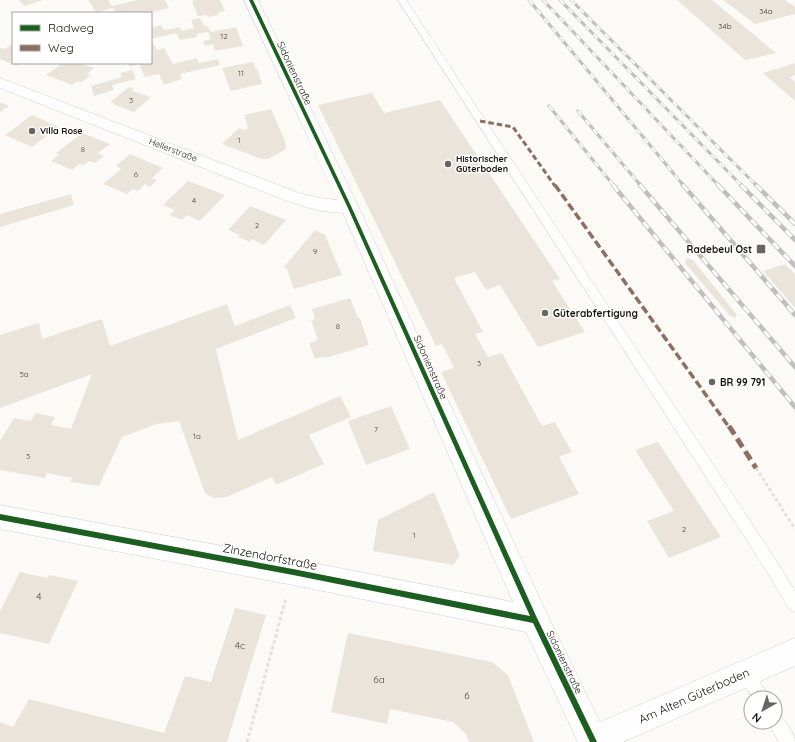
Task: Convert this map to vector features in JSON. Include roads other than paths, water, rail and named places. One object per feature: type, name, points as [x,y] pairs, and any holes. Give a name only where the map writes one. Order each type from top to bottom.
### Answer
[{"type":"street","name":"Sidonienstraße","points":[[251,0],[348,206],[535,620],[594,741]]},
{"type":"street","name":"Hellerstraße","points":[[0,83],[293,197],[318,205],[335,207],[348,206]]},
{"type":"street","name":"Zinzendorfstraße","points":[[0,517],[293,572],[535,620]]},
{"type":"street","name":"Am Alten Güterboden","points":[[594,741],[795,652]]},
{"type":"lane","points":[[402,0],[746,527],[795,605]]},
{"type":"lane","points":[[746,673],[756,690]]},
{"type":"lane","points":[[781,730],[788,742]]},
{"type":"railway","points":[[529,0],[684,186]]},
{"type":"railway","points":[[543,0],[719,186]]},
{"type":"railway","points":[[560,0],[742,186]]},
{"type":"railway","points":[[571,0],[795,224]]},
{"type":"railway","points":[[549,106],[614,186]]},
{"type":"railway","points":[[578,111],[641,186]]},
{"type":"railway","points":[[613,185],[795,407]]},
{"type":"railway","points":[[640,185],[795,367]]},
{"type":"railway","points":[[683,185],[795,315]]},
{"type":"railway","points":[[718,185],[795,266]]},
{"type":"railway","points":[[741,185],[795,240]]},
{"type":"place","name":"Villa Rose","points":[[32,131]]},
{"type":"place","name":"Historischer Güterboden","points":[[448,164]]},
{"type":"place","name":"Radebeul Ost","points":[[761,249]]},
{"type":"place","name":"Güterabfertigung","points":[[545,313]]},
{"type":"place","name":"BR 99 791","points":[[712,382]]}]
